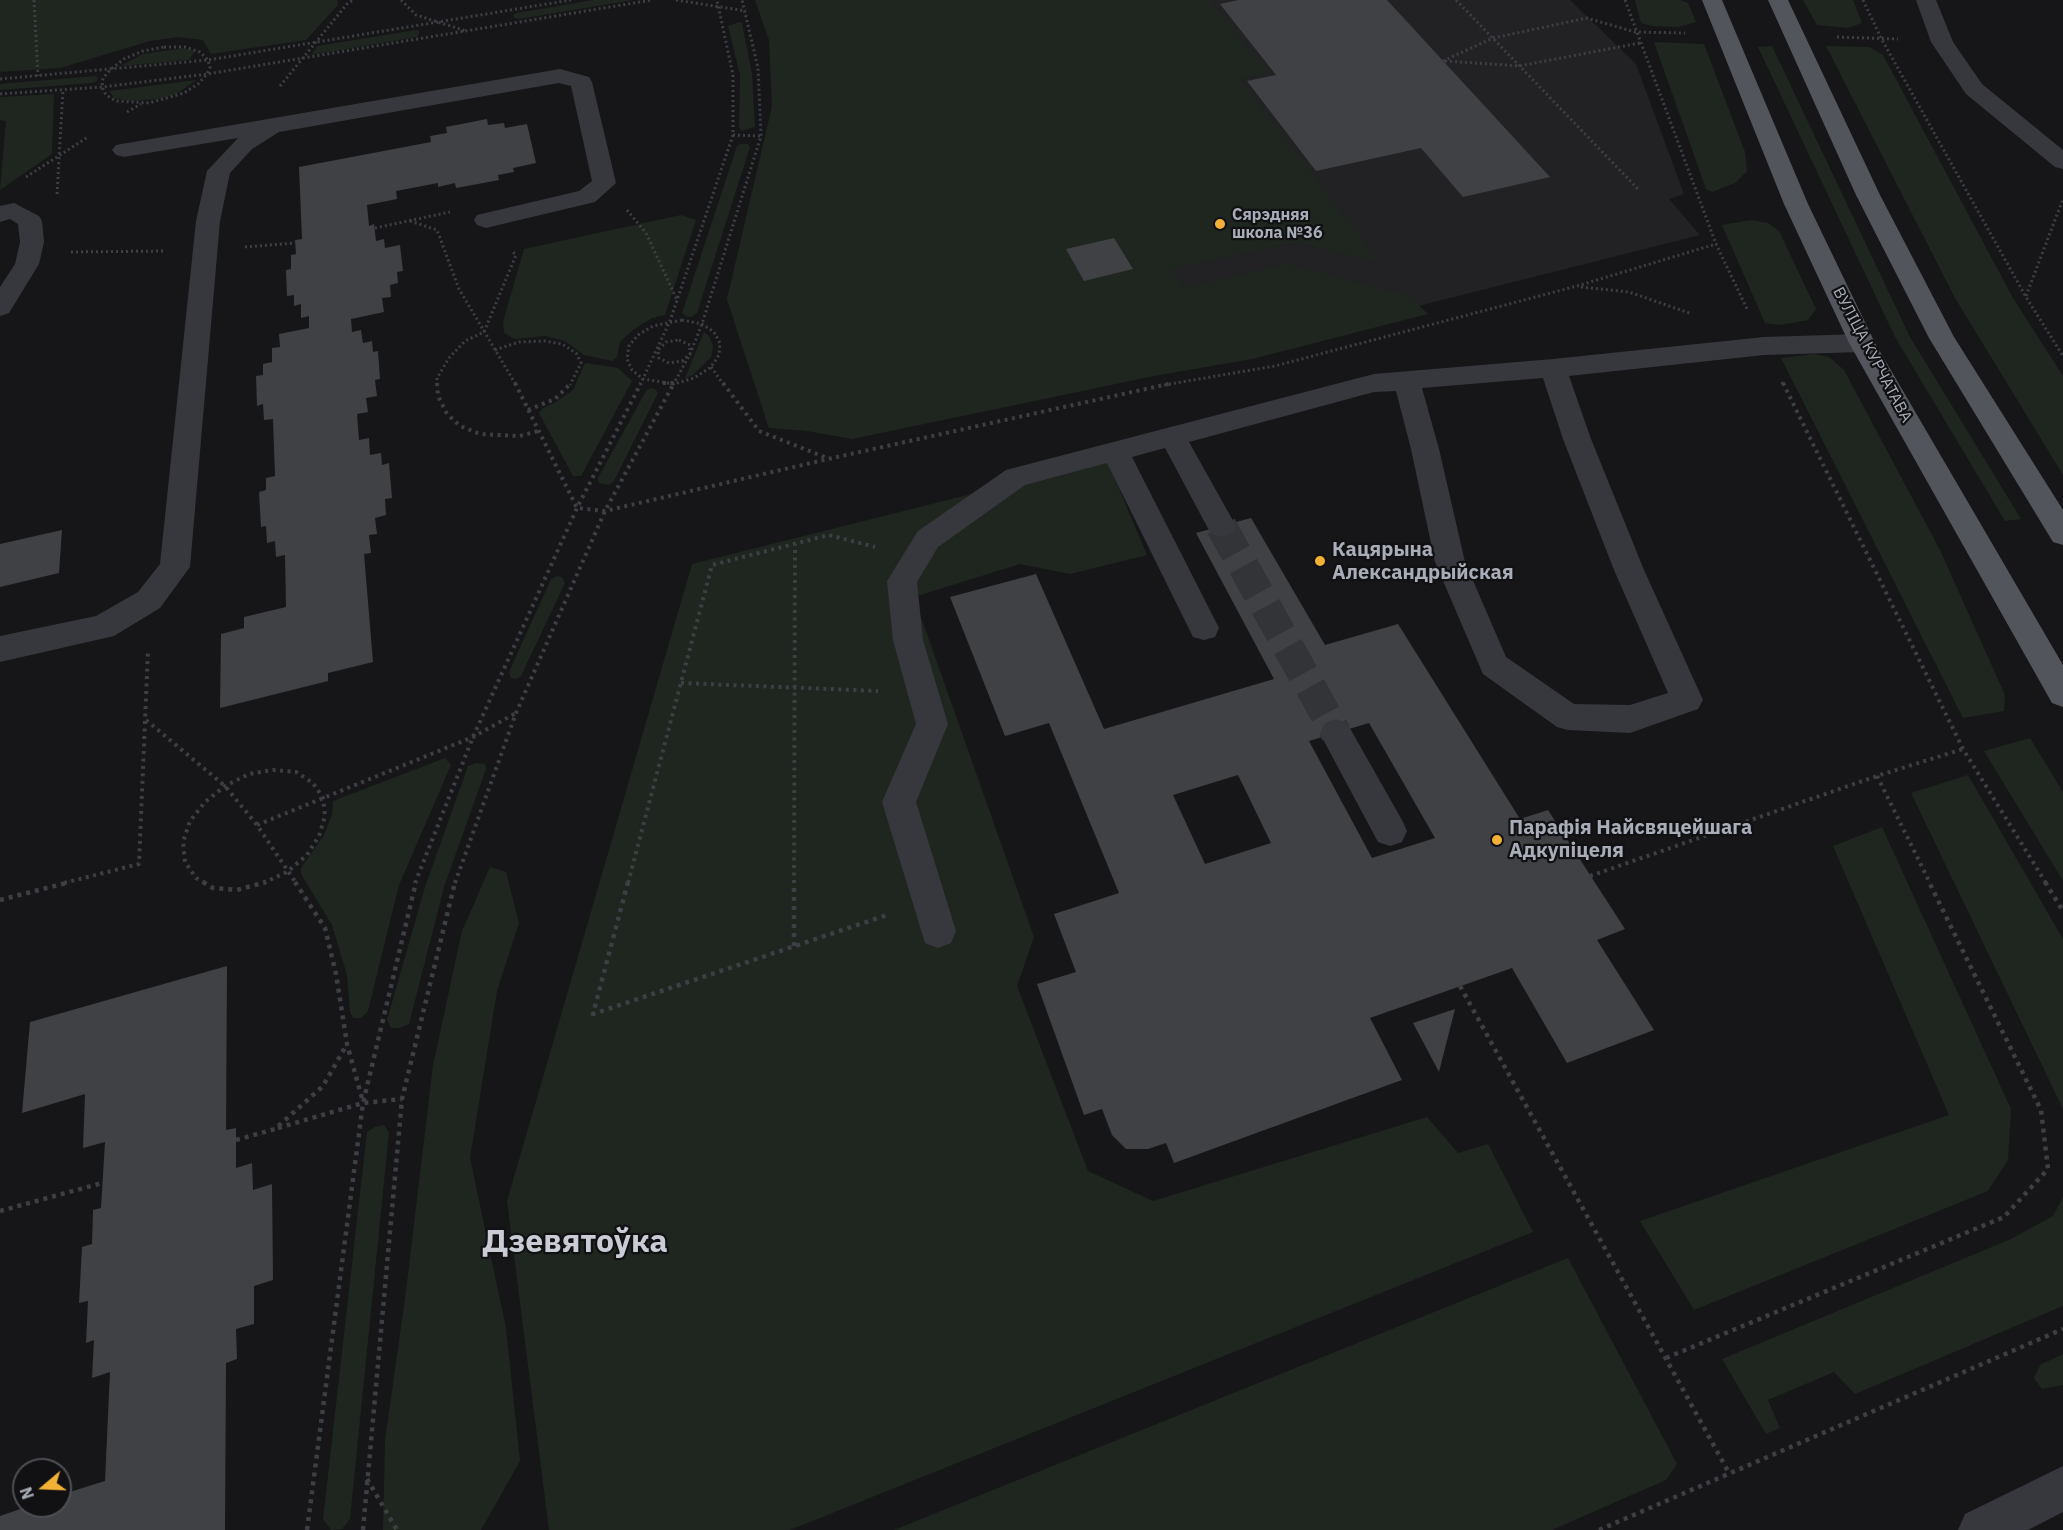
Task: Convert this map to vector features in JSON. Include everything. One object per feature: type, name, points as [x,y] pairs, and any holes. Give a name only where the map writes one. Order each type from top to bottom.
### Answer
[{"type":"main road","name":"ВУЛІЦА КУРЧАТАВА","points":[[1712,0],[1796,204],[1863,342],[2063,694]]},
{"type":"main road","points":[[1778,0],[1868,195],[1942,339],[2063,534]]},
{"type":"street","points":[[1926,0],[1941,42],[1974,89],[2063,162]]},
{"type":"street","points":[[124,150],[560,76],[580,82],[604,183],[587,197],[486,220]]},
{"type":"street","points":[[0,649],[103,627],[148,600],[175,567],[208,221],[219,171],[244,144],[272,126]]},
{"type":"street","points":[[0,214],[14,212],[30,221],[32,242],[27,264],[0,307]]},
{"type":"street","points":[[938,931],[899,802],[932,724],[908,640],[903,581],[928,539],[1016,477],[1374,383],[1553,368],[1764,346],[1863,342]]},
{"type":"street","points":[[1406,379],[1425,449],[1449,562],[1494,665],[1568,717],[1630,719],[1687,700],[1620,548],[1577,439],[1553,368]]},
{"type":"street","points":[[1172,436],[1221,526]]},
{"type":"street","points":[[1115,451],[1204,628]]},
{"type":"street","points":[[1336,733],[1390,831]]},
{"type":"street","points":[[1981,1530],[2063,1488]]},
{"type":"path","points":[[34,0],[38,76]]},
{"type":"path","points":[[272,126],[277,91],[347,2],[353,0]]},
{"type":"path","points":[[401,0],[416,15],[469,32]]},
{"type":"path","points":[[540,5],[550,0]]},
{"type":"path","points":[[0,79],[208,60],[571,0]]},
{"type":"path","points":[[0,94],[102,87],[207,74],[652,0]]},
{"type":"path","points":[[676,0],[746,11]]},
{"type":"path","points":[[307,1530],[363,1103],[414,886],[473,737],[577,507],[643,379],[677,301],[733,135],[733,75],[717,0]]},
{"type":"path","points":[[363,1530],[402,1100],[454,886],[516,713],[605,511],[690,354],[702,324],[761,136],[758,68],[742,0]]},
{"type":"path","points":[[1456,0],[1638,189]]},
{"type":"path","points":[[1625,0],[1635,32],[1716,244],[1764,346],[1963,749],[2063,911]]},
{"type":"path","points":[[1863,0],[1881,38],[2025,297],[2063,356]]},
{"type":"path","points":[[1635,32],[1587,18],[1493,38],[1443,61],[1519,66],[1640,43]]},
{"type":"path","points":[[164,47],[184,47],[200,52],[208,60],[210,67],[198,84],[168,99],[141,104],[116,101],[106,95],[102,87],[103,78],[110,70],[124,59],[143,51],[164,47]]},
{"type":"path","points":[[56,199],[63,90]]},
{"type":"path","points":[[121,116],[141,104]]},
{"type":"path","points":[[733,135],[761,136]]},
{"type":"path","points":[[20,181],[90,136]]},
{"type":"path","points":[[604,183],[646,233],[677,301]]},
{"type":"path","points":[[2025,297],[2063,199]]},
{"type":"path","points":[[375,228],[472,207],[516,255],[484,332],[465,341],[449,358],[437,378],[438,396],[447,414],[460,426],[480,434],[520,436],[538,431]]},
{"type":"path","points":[[410,221],[437,231],[459,289],[528,410],[577,507]]},
{"type":"path","points":[[64,253],[206,250],[295,243]]},
{"type":"path","points":[[577,507],[605,511],[1163,385],[1275,366],[1577,286],[1716,244]]},
{"type":"path","points":[[1577,286],[1629,292],[1668,304],[1764,346]]},
{"type":"path","points":[[682,320],[702,324],[714,332],[720,343],[719,355],[711,367],[694,378],[674,384],[643,379],[632,370],[627,359],[630,346],[638,335],[653,326],[670,321],[682,320]]},
{"type":"path","points":[[679,340],[690,345],[690,354],[682,361],[669,363],[659,358],[657,350],[666,342],[679,340]]},
{"type":"path","points":[[495,350],[519,342],[545,341],[562,344],[576,353],[581,363],[569,387],[555,399],[528,410]]},
{"type":"path","points":[[711,367],[759,431],[828,459]]},
{"type":"path","points":[[916,558],[829,535],[711,565],[593,1014],[929,901]]},
{"type":"path","points":[[794,946],[795,544]]},
{"type":"path","points":[[0,900],[139,864],[148,645]]},
{"type":"path","points":[[681,683],[923,692]]},
{"type":"path","points":[[257,825],[473,737],[516,713]]},
{"type":"path","points":[[146,720],[225,786],[257,825],[325,928],[336,974],[347,1044],[363,1103]]},
{"type":"path","points":[[1590,876],[1877,776],[1963,749]]},
{"type":"path","points":[[265,771],[296,772],[313,783],[323,798],[325,816],[319,836],[307,855],[287,872],[262,885],[237,890],[213,888],[196,878],[185,862],[183,842],[190,821],[205,802],[225,786],[249,774],[265,771]]},
{"type":"path","points":[[1666,1358],[2004,1217],[2048,1169],[2041,1110],[1877,776]]},
{"type":"path","points":[[1460,986],[1729,1473]]},
{"type":"path","points":[[275,1129],[323,1086],[347,1044]]},
{"type":"path","points":[[236,1140],[363,1103],[402,1100]]},
{"type":"path","points":[[0,1211],[102,1184]]},
{"type":"path","points":[[1599,1530],[2063,1329]]},
{"type":"path","points":[[366,1477],[397,1530]]},
{"type":"shaded area","points":[[0,0],[337,0],[338,5],[306,40],[211,54],[203,40],[178,37],[150,41],[60,68],[0,72]]},
{"type":"shaded area","points":[[593,0],[633,0],[519,19],[514,18],[513,15],[517,13]]},
{"type":"shaded area","name":"Сярэдняя школа №36","points":[[755,0],[1209,0],[1269,73],[1240,79],[1380,263],[1296,242],[1170,269],[1185,288],[1287,264],[1409,296],[1428,314],[1252,359],[1154,376],[852,439],[807,431],[769,428],[727,299],[772,106],[769,40]]},
{"type":"shaded area","name":"Сярэдняя школа №36","points":[[779,0],[1570,0],[1636,64],[1684,194],[1669,199],[1700,235],[1232,353],[769,428],[727,299],[800,52]]},
{"type":"shaded area","points":[[1635,0],[1680,0],[1688,3],[1696,22],[1679,27],[1651,26],[1641,23]]},
{"type":"shaded area","points":[[1803,0],[1853,0],[1862,23],[1848,28],[1817,25]]},
{"type":"shaded area","points":[[742,23],[752,74],[755,127],[742,131],[739,127],[740,75],[728,26]]},
{"type":"shaded area","points":[[420,31],[417,37],[311,55],[317,46]]},
{"type":"shaded area","points":[[1654,42],[1704,44],[1745,152],[1747,171],[1735,183],[1712,192],[1706,189]]},
{"type":"shaded area","points":[[1772,46],[1910,337],[2021,519],[2005,521],[1895,337],[1758,47]]},
{"type":"shaded area","points":[[1826,46],[1869,47],[1883,55],[2013,298],[2063,376],[2063,475],[1955,298]]},
{"type":"shaded area","points":[[183,48],[195,51],[189,60],[120,66],[143,54]]},
{"type":"shaded area","points":[[98,77],[97,81],[92,83],[0,90],[0,84]]},
{"type":"shaded area","points":[[197,80],[176,94],[158,99],[130,101],[114,98],[109,91]]},
{"type":"shaded area","points":[[54,94],[52,154],[0,190],[6,121],[0,120],[0,97]]},
{"type":"shaded area","points":[[748,144],[750,147],[697,313],[687,317],[682,313],[737,146]]},
{"type":"shaded area","points":[[681,215],[696,220],[665,315],[652,318],[633,330],[620,342],[617,357],[612,361],[584,355],[565,341],[545,336],[515,339],[504,333],[503,322],[524,249]]},
{"type":"shaded area","points":[[1751,220],[1768,223],[1779,231],[1816,309],[1808,320],[1780,325],[1765,323],[1722,225]]},
{"type":"shaded area","points":[[704,332],[709,336],[713,346],[711,357],[693,375],[685,378]]},
{"type":"shaded area","points":[[1814,354],[1829,357],[1844,370],[1940,550],[2005,695],[2004,711],[1963,718],[1781,358]]},
{"type":"shaded area","points":[[585,363],[618,368],[632,381],[581,476],[573,476],[539,413],[543,408],[573,390]]},
{"type":"shaded area","points":[[650,388],[655,389],[658,393],[614,481],[608,485],[599,483],[598,478],[646,391]]},
{"type":"shaded area","points":[[1107,460],[1147,555],[1070,574],[1020,564],[914,597],[1034,937],[1017,986],[1088,1171],[1153,1201],[1427,1117],[1458,1153],[1488,1144],[1533,1232],[790,1530],[549,1530],[507,1201],[692,564]]},
{"type":"shaded area","points":[[557,576],[562,577],[565,583],[521,676],[517,679],[511,678],[509,672],[551,579]]},
{"type":"shaded area","points":[[2030,738],[2063,792],[2063,881],[1984,751]]},
{"type":"shaded area","points":[[445,758],[451,765],[399,885],[368,1011],[361,1018],[353,1018],[350,1012],[347,975],[332,925],[301,874],[301,868],[324,835],[332,815],[333,801]]},
{"type":"shaded area","points":[[476,763],[485,764],[486,769],[444,887],[409,1024],[400,1028],[391,1028],[387,1020],[425,887],[468,766]]},
{"type":"shaded area","points":[[1968,775],[2063,939],[2063,1109],[1911,793]]},
{"type":"shaded area","points":[[1882,827],[2011,1109],[2008,1160],[1988,1191],[1694,1310],[1640,1221],[1949,1115],[1833,846]]},
{"type":"shaded area","points":[[490,867],[506,872],[519,923],[497,991],[470,1158],[506,1328],[520,1461],[481,1530],[383,1530],[385,1440],[405,1299],[433,1065],[462,931]]},
{"type":"shaded area","points":[[384,1125],[389,1132],[350,1519],[342,1529],[331,1530],[323,1519],[367,1132]]},
{"type":"shaded area","points":[[2063,1197],[2063,1306],[1855,1394],[1834,1372],[1768,1400],[1780,1428],[1766,1434],[1722,1359],[2011,1239],[2053,1216]]},
{"type":"shaded area","points":[[1568,1258],[1677,1464],[1666,1480],[1552,1530],[894,1530]]},
{"type":"shaded area","points":[[2063,1354],[2063,1385],[2042,1389],[2034,1378],[2040,1365]]},
{"type":"building","points":[[1238,0],[1387,0],[1550,177],[1463,197],[1421,148],[1316,171],[1247,81],[1276,75],[1220,4]]},
{"type":"building","points":[[487,119],[488,125],[504,123],[505,128],[527,124],[536,163],[513,168],[514,172],[498,175],[499,180],[456,188],[455,183],[438,187],[438,183],[396,191],[397,199],[367,205],[369,226],[374,224],[376,241],[384,239],[385,248],[400,245],[403,271],[397,272],[398,283],[390,285],[391,297],[382,298],[384,312],[351,319],[352,332],[361,330],[363,343],[372,341],[373,352],[378,351],[380,379],[375,380],[377,396],[366,398],[368,412],[357,414],[359,440],[369,438],[370,455],[381,453],[382,465],[389,463],[392,498],[385,499],[386,515],[375,518],[377,534],[369,535],[371,553],[364,554],[373,662],[328,673],[328,681],[220,708],[221,634],[244,628],[244,617],[286,607],[285,555],[276,557],[275,541],[267,543],[266,526],[261,527],[259,492],[266,490],[266,478],[275,476],[273,419],[264,420],[263,404],[257,406],[256,376],[263,375],[263,364],[272,362],[272,348],[280,347],[279,334],[309,328],[309,316],[301,318],[301,304],[294,306],[294,295],[287,296],[286,270],[291,269],[291,255],[296,254],[295,240],[302,239],[299,167],[431,142],[430,136],[447,133],[446,127]]},
{"type":"building","points":[[1114,238],[1133,269],[1084,281],[1066,249]]},
{"type":"building","name":"Парафія Найсвяцейшага Адкупіцеля","points":[[1251,518],[1325,645],[1398,624],[1520,819],[1548,810],[1625,929],[1597,940],[1654,1030],[1567,1063],[1512,968],[1370,1018],[1402,1080],[1174,1163],[1166,1143],[1148,1149],[1126,1149],[1112,1135],[1102,1109],[1084,1115],[1037,984],[1076,972],[1054,914],[1119,893],[1049,723],[1005,736],[950,597],[1036,574],[1104,729],[1274,679],[1196,533]],"holes":[[[1369,723],[1435,838],[1372,858],[1309,741]],[[1238,775],[1271,843],[1205,864],[1173,795]]]},
{"type":"building","points":[[62,530],[59,573],[0,587],[0,544]]},
{"type":"building","points":[[227,966],[226,1130],[236,1128],[236,1168],[252,1163],[253,1190],[272,1184],[273,1280],[254,1286],[254,1324],[236,1329],[237,1359],[226,1363],[225,1530],[0,1530],[0,1516],[12,1512],[12,1518],[72,1518],[72,1491],[105,1481],[110,1372],[92,1378],[94,1340],[86,1343],[88,1301],[79,1303],[82,1247],[92,1244],[93,1210],[101,1208],[105,1142],[83,1148],[85,1094],[22,1113],[30,1022]]},
{"type":"building","points":[[1455,1009],[1439,1072],[1413,1023]]},
{"type":"tunnel","points":[[1221,526],[1336,733]]},
{"type":"place","name":"Сярэдняя школа №36","points":[[1220,224]]},
{"type":"place","name":"Кацярына Александрыйская","points":[[1320,561]]},
{"type":"place","name":"Парафія Найсвяцейшага Адкупіцеля","points":[[1497,840]]},
{"type":"district","name":"Дзевятоўка","points":[[575,1243]]}]
